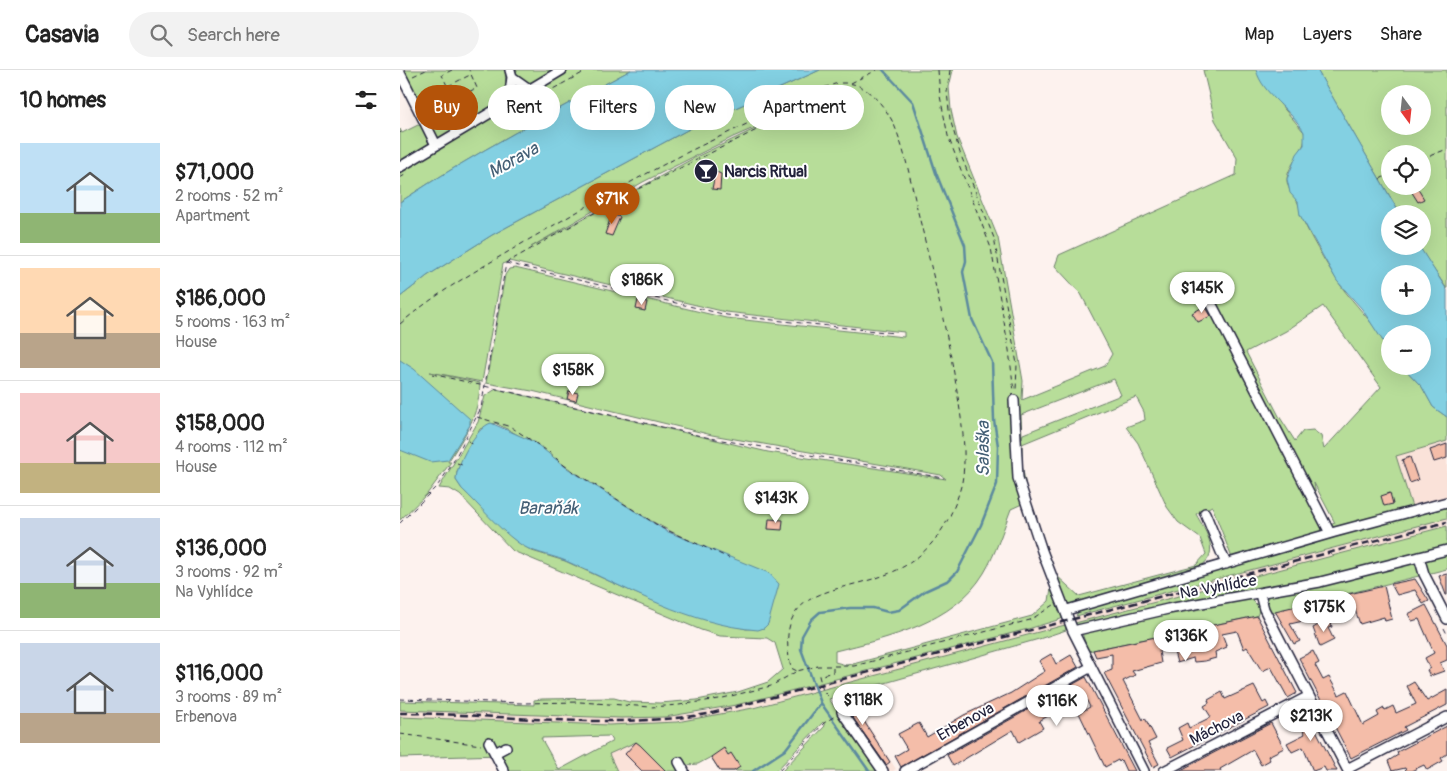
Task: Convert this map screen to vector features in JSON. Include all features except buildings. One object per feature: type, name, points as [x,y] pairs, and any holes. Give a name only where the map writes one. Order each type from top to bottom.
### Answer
[{"type":"street","points":[[536,85],[562,70]]},
{"type":"street","points":[[511,73],[524,85]]},
{"type":"street","points":[[402,77],[415,104]]},
{"type":"street","points":[[400,167],[488,114]]},
{"type":"street","points":[[428,130],[436,145]]},
{"type":"street","points":[[1209,299],[1330,533]]},
{"type":"street","points":[[1014,400],[1018,478],[1042,551],[1067,610],[1073,631],[1144,771]]},
{"type":"street","points":[[1067,610],[1330,533],[1447,502]]},
{"type":"street","points":[[1205,513],[1226,564]]},
{"type":"street","name":"Na Vyhlídce","points":[[1073,631],[1168,609],[1320,582],[1447,550]]},
{"type":"street","points":[[1419,557],[1424,574],[1447,618]]},
{"type":"street","points":[[1260,594],[1264,609],[1347,770],[1447,717]]},
{"type":"street","name":"Erbenova","points":[[905,771],[1091,667]]},
{"type":"street","name":"Máchova","points":[[1164,771],[1309,696]]},
{"type":"street","points":[[842,712],[883,771]]},
{"type":"street","points":[[504,771],[492,747],[506,747]]},
{"type":"street","points":[[679,762],[684,771]]},
{"type":"path","points":[[402,77],[426,70]]},
{"type":"path","points":[[447,85],[442,75],[452,70]]},
{"type":"path","points":[[469,70],[476,85]]},
{"type":"path","points":[[560,85],[588,70]]},
{"type":"path","points":[[506,263],[626,195],[877,70]]},
{"type":"path","points":[[938,70],[940,96],[948,136],[991,248],[1009,350],[1014,400]]},
{"type":"path","points":[[950,70],[947,92],[950,119],[960,153],[994,238],[998,256],[1018,377],[1014,400]]},
{"type":"path","points":[[450,85],[471,75]]},
{"type":"path","points":[[400,324],[421,306],[476,271],[627,183],[808,96],[836,84],[849,84],[860,86],[875,98],[887,113],[894,126],[905,158],[947,334],[960,411],[964,457],[962,484],[949,518],[937,539],[918,558],[900,570],[821,594],[804,604],[794,614],[787,631],[786,642],[791,668],[797,671]]},
{"type":"path","points":[[1431,155],[1447,149]]},
{"type":"path","points":[[506,263],[727,315],[894,333]]},
{"type":"path","points":[[400,523],[438,485],[452,466],[481,408],[506,263]]},
{"type":"path","points":[[432,374],[484,384],[710,438],[944,478]]},
{"type":"path","points":[[477,417],[511,427],[549,452],[565,466],[662,528],[729,558]]},
{"type":"path","points":[[468,441],[473,444]]},
{"type":"path","points":[[457,463],[462,465]]},
{"type":"path","points":[[400,699],[522,703],[580,702],[650,707],[679,706],[719,699],[771,686],[797,671],[818,666],[833,668],[854,666],[1030,620],[1063,600]]},
{"type":"path","points":[[778,771],[824,724],[842,712],[832,698],[823,691],[819,676],[833,672],[833,668]]},
{"type":"path","points":[[400,734],[492,747]]},
{"type":"shaded area","points":[[1447,441],[1447,498],[1412,508],[1396,456]]},
{"type":"shaded area","points":[[1447,518],[1447,526],[865,679],[709,718],[643,725],[609,725],[400,717],[400,710],[621,718],[665,717],[703,712],[864,673]]},
{"type":"shaded area","points":[[847,693],[896,769],[893,771],[883,771],[834,701]]},
{"type":"shaded area","points":[[636,742],[666,771],[617,771],[609,754]]},
{"type":"green space","points":[[402,70],[505,70],[506,85],[488,85],[488,109],[478,115],[478,85],[415,85],[415,96]]},
{"type":"green space","points":[[516,70],[631,70],[603,85],[570,85],[570,103],[560,108],[560,85],[533,85],[531,82],[527,83],[517,76]]},
{"type":"green space","points":[[820,70],[953,70],[949,87],[951,110],[957,137],[998,238],[1023,381],[1022,400],[1105,366],[1112,354],[1081,294],[1055,266],[1059,255],[1236,175],[1237,158],[1215,120],[1203,70],[1256,70],[1268,90],[1304,132],[1304,144],[1290,169],[1288,185],[1299,205],[1301,216],[1313,241],[1327,265],[1381,338],[1381,375],[1411,375],[1422,387],[1433,407],[1447,417],[1447,441],[1396,456],[1412,507],[1447,498],[1447,518],[1076,616],[1079,610],[1232,558],[1212,506],[1196,514],[1208,536],[1211,550],[1205,563],[1197,569],[1069,606],[1065,602],[1064,617],[1028,629],[736,705],[665,717],[621,718],[400,710],[400,701],[534,705],[534,700],[542,699],[614,698],[629,702],[660,703],[697,700],[738,692],[768,682],[783,669],[775,643],[767,638],[720,636],[701,630],[513,551],[460,495],[450,489],[439,488],[478,422],[485,396],[496,389],[768,452],[946,479],[941,475],[712,435],[532,391],[486,383],[505,275],[509,269],[515,268],[726,318],[904,337],[904,332],[726,312],[510,260],[503,264],[482,382],[430,372],[480,383],[477,405],[470,425],[448,462],[451,462],[427,494],[400,520],[400,297],[427,276],[492,235],[687,130],[734,130],[734,109],[744,104],[744,130],[749,130],[643,182],[531,247],[694,158],[753,130],[864,130],[864,85],[787,85]],"holes":[[[1323,306],[1381,387],[1324,449],[1321,436],[1313,430],[1303,431],[1295,441],[1279,416],[1246,352],[1286,331]],[[1114,379],[1121,395],[1023,434],[1022,438],[1021,415]],[[1136,397],[1144,412],[1145,420],[1126,427],[1138,443],[1167,507],[1178,522],[1200,538],[1206,554],[1196,565],[1079,596],[1056,575],[1027,492],[1022,465],[1022,444]],[[495,423],[540,449],[649,520],[728,558],[769,573],[764,628],[746,629],[681,611],[635,593],[565,561],[532,551],[516,541],[462,489],[456,480],[457,471],[480,429]],[[1314,483],[1335,523],[1322,528]],[[1022,504],[1051,588],[1049,601],[1032,616],[853,664],[846,665],[835,662],[835,651],[898,634],[938,616],[956,604],[971,590],[984,573],[996,549],[1011,509]]]},
{"type":"green space","points":[[1317,70],[1447,70],[1447,289],[1424,255],[1431,255],[1431,205],[1395,205],[1389,195],[1431,195],[1431,145],[1381,145],[1381,181]]},
{"type":"green space","points":[[488,120],[488,130],[520,130],[400,202],[400,173],[471,130],[478,130],[478,126]]},
{"type":"green space","points":[[415,126],[415,130],[424,130],[429,144],[400,162],[400,129],[402,133]]},
{"type":"green space","points":[[432,130],[452,130],[437,139]]},
{"type":"green space","points":[[1447,526],[1447,569],[1276,613],[1269,611],[1264,591],[1246,594],[1260,608],[1257,616],[1088,651],[1080,627],[1075,623]]},
{"type":"green space","points":[[1065,625],[1066,630],[1039,639],[829,699],[879,771],[782,771],[825,726],[823,722],[776,771],[720,771],[711,757],[698,764],[687,765],[681,759],[680,771],[666,771],[636,742],[609,754],[617,771],[507,771],[501,755],[400,758],[400,717],[609,725],[677,722],[753,708]],"holes":[[[610,736],[613,741],[559,770],[541,738]]]},
{"type":"water","name":"Morava","points":[[631,70],[820,70],[787,85],[744,85],[744,104],[734,109],[734,85],[665,85],[665,130],[687,130],[492,235],[427,276],[400,297],[400,202],[520,130],[560,130],[560,108],[570,103],[570,130],[655,130],[655,85],[603,85]]},
{"type":"water","points":[[1256,70],[1317,70],[1381,181],[1381,195],[1389,195],[1395,205],[1381,205],[1381,255],[1425,255],[1447,290],[1447,417],[1433,407],[1422,387],[1411,375],[1431,375],[1431,325],[1381,325],[1381,338],[1362,309],[1337,281],[1300,215],[1298,202],[1290,193],[1287,179],[1297,154],[1304,145],[1304,132],[1265,87]]},
{"type":"water","points":[[400,360],[414,369],[470,419],[470,425],[448,460],[430,462],[400,450]]},
{"type":"water","name":"Baraňák","points":[[491,423],[534,442],[567,468],[666,531],[769,573],[779,584],[768,624],[758,630],[708,621],[659,604],[566,561],[522,546],[502,530],[462,489],[456,480],[459,465],[468,447],[479,431]]},
{"type":"waterway","name":"Salaška","points":[[869,771],[821,703],[801,649],[802,636],[811,620],[820,612],[850,608],[873,608],[888,612],[899,610],[925,591],[949,580],[957,572],[981,525],[997,484],[998,446],[994,420],[992,362],[972,319],[963,272],[966,261],[965,245],[936,173],[913,102],[883,70]]},
{"type":"waterway","points":[[753,771],[785,750],[821,703]]},
{"type":"railway","points":[[400,713],[593,721],[670,719],[708,714],[1447,522]]},
{"type":"place","name":"Narcis Ritual","points":[[706,171]]}]
